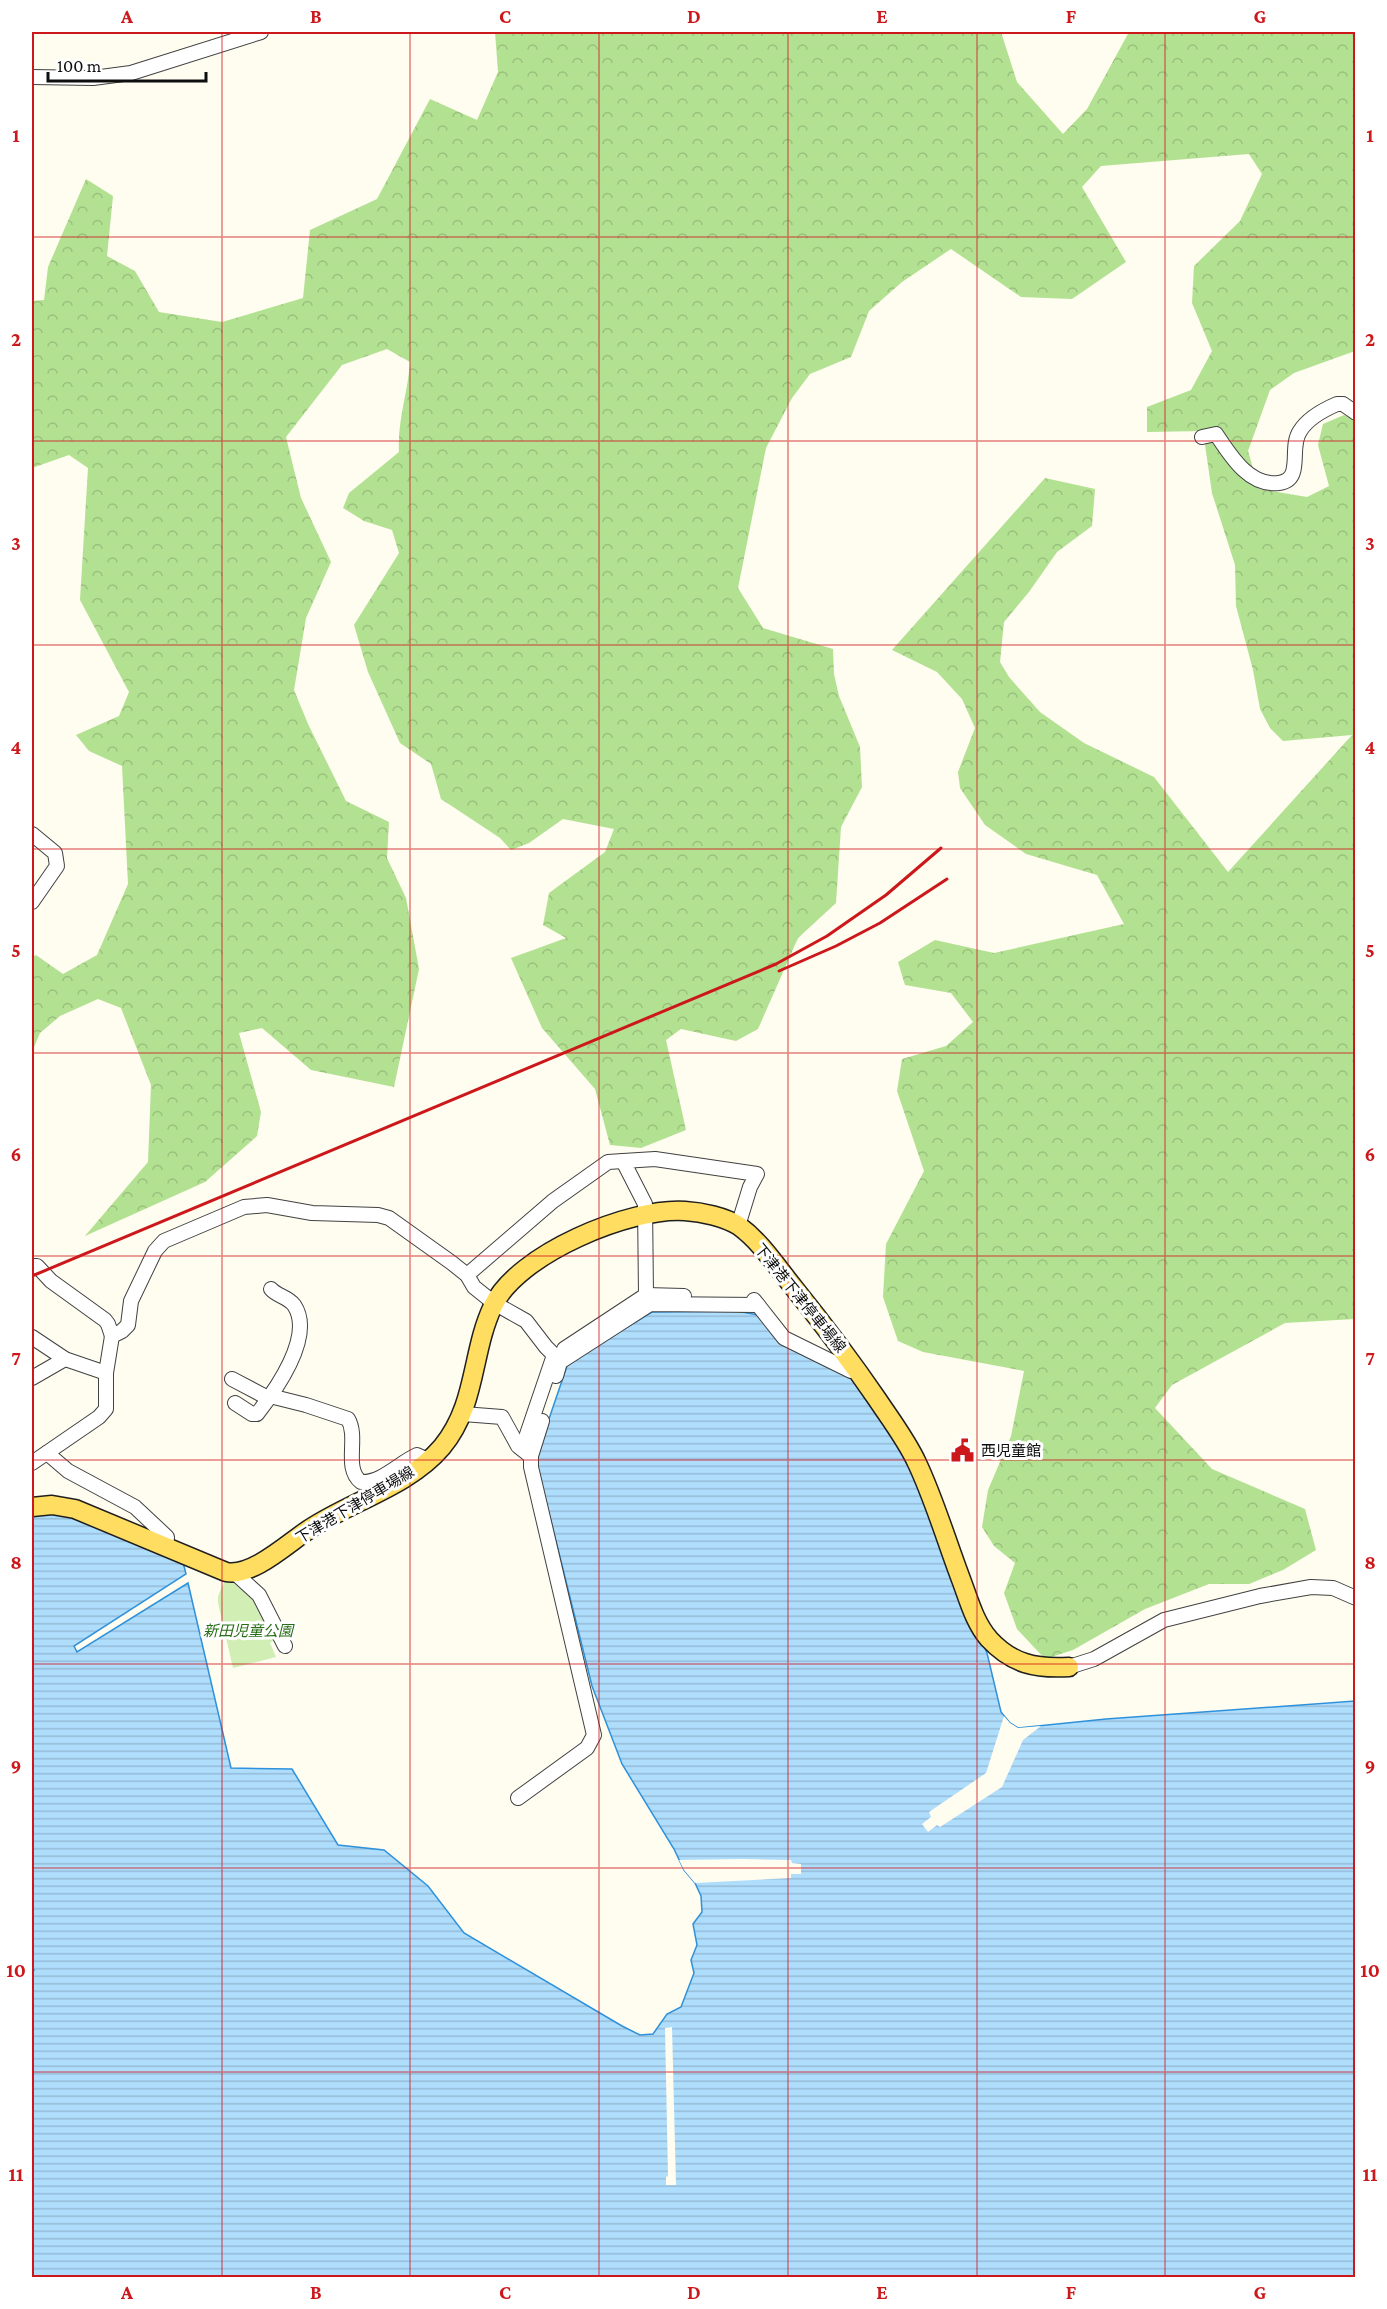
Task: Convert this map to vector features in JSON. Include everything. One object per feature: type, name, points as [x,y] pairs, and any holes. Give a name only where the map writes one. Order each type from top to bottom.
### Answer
[{"type":"main road","name":"下津港下津停車場線","points":[[235,1573],[282,1550],[309,1529],[410,1474],[441,1448],[463,1414],[478,1352],[494,1303],[504,1289],[525,1269],[555,1248],[589,1233],[644,1215],[663,1211],[686,1211],[716,1216],[738,1226],[760,1246],[857,1369],[898,1429],[917,1463],[974,1613],[987,1637],[1004,1652],[1029,1666],[1068,1667]]},
{"type":"main road","points":[[32,1507],[52,1505],[75,1509],[226,1572],[235,1573]]},
{"type":"street","points":[[32,77],[93,78],[131,73],[261,32]]},
{"type":"street","points":[[1202,437],[1216,434],[1234,460],[1253,477],[1265,482],[1277,483],[1287,481],[1292,475],[1298,433],[1306,423],[1337,404],[1343,404],[1356,413]]},
{"type":"street","points":[[32,834],[55,853],[57,866],[32,902]]},
{"type":"street","points":[[466,1275],[553,1201],[608,1162],[655,1160],[757,1174],[750,1187],[738,1226]]},
{"type":"street","points":[[622,1161],[645,1204],[646,1295]]},
{"type":"street","points":[[112,1336],[128,1325],[130,1301],[155,1251],[164,1241],[244,1207],[267,1205],[312,1213],[378,1215],[389,1218],[466,1275],[474,1287],[494,1303],[526,1321],[554,1355]]},
{"type":"street","points":[[32,1266],[37,1266],[51,1281],[105,1320],[112,1336],[106,1373],[106,1409],[99,1417],[32,1463]]},
{"type":"street","points":[[235,1403],[255,1415],[289,1366],[296,1348],[299,1328],[293,1304],[271,1289]]},
{"type":"street","points":[[526,1453],[554,1355],[646,1295],[747,1297],[755,1300],[784,1338],[851,1371],[857,1369]]},
{"type":"street","points":[[526,1453],[560,1362],[650,1304],[758,1305]]},
{"type":"street","points":[[32,1337],[65,1359],[106,1373]]},
{"type":"street","points":[[32,1378],[65,1359]]},
{"type":"street","points":[[232,1379],[269,1397],[306,1405],[348,1419],[352,1430],[353,1471],[361,1482],[381,1476],[417,1455],[429,1460]]},
{"type":"street","points":[[463,1414],[502,1417],[518,1446],[526,1453],[594,1735],[587,1748],[518,1798]]},
{"type":"street","points":[[47,1453],[68,1471],[141,1511],[167,1537],[165,1547]]},
{"type":"street","points":[[235,1573],[259,1595],[285,1646]]},
{"type":"street","points":[[1068,1667],[1094,1659],[1164,1620],[1260,1596],[1311,1587],[1333,1588],[1356,1598]]},
{"type":"green space","points":[[495,32],[1001,32],[1017,82],[1063,134],[1087,109],[1129,32],[1355,32],[1355,351],[1294,373],[1270,390],[1248,451],[1259,489],[1307,497],[1329,486],[1318,445],[1323,424],[1344,415],[1355,420],[1356,521],[1353,523],[1356,526],[1355,1319],[1285,1323],[1172,1385],[1155,1408],[1212,1469],[1305,1509],[1316,1550],[1283,1570],[1249,1584],[1209,1584],[1145,1609],[1073,1650],[1045,1659],[1017,1629],[1004,1593],[1015,1563],[994,1546],[982,1527],[988,1490],[1011,1436],[1024,1371],[923,1352],[898,1341],[883,1297],[886,1244],[924,1171],[897,1091],[902,1059],[946,1046],[973,1022],[951,993],[905,985],[898,962],[935,940],[994,953],[1124,924],[1097,875],[1026,854],[985,825],[960,788],[958,772],[975,728],[962,699],[937,672],[892,650],[1045,478],[1095,489],[1092,526],[1057,552],[1029,592],[1004,622],[1000,662],[1009,677],[1040,712],[1084,743],[1154,777],[1228,872],[1352,735],[1283,741],[1270,728],[1260,709],[1253,670],[1236,606],[1235,565],[1212,493],[1203,431],[1147,432],[1147,407],[1191,390],[1212,351],[1192,303],[1194,266],[1240,221],[1262,174],[1249,154],[1101,166],[1082,187],[1126,262],[1072,299],[1021,297],[951,249],[902,282],[869,311],[851,357],[810,374],[792,398],[766,448],[738,588],[763,628],[833,649],[834,674],[839,696],[860,747],[862,787],[841,827],[836,903],[798,938],[758,1029],[736,1041],[681,1029],[666,1040],[686,1130],[641,1148],[610,1145],[595,1089],[542,1028],[511,958],[566,938],[543,925],[549,893],[605,852],[614,829],[563,819],[529,843],[511,850],[500,838],[441,799],[431,764],[400,743],[368,672],[354,625],[399,553],[392,530],[364,521],[343,508],[349,493],[399,452],[410,362],[387,349],[342,365],[286,437],[301,498],[331,562],[306,618],[294,690],[346,801],[389,822],[387,858],[406,898],[419,969],[394,1087],[311,1070],[262,1028],[239,1033],[261,1112],[257,1136],[205,1182],[85,1236],[148,1162],[151,1085],[121,1008],[98,999],[60,1016],[40,1033],[32,1052],[32,957],[36,955],[63,974],[97,955],[128,884],[122,766],[89,751],[76,735],[119,716],[129,692],[80,600],[88,468],[69,455],[32,468],[32,301],[44,300],[48,267],[86,179],[113,196],[107,256],[135,271],[159,312],[222,322],[303,298],[310,230],[377,199],[430,99],[477,120],[498,72]]},
{"type":"green space","name":"新田児童公園","points":[[227,1576],[257,1597],[277,1638],[270,1643],[276,1657],[233,1668],[218,1603],[218,1596]]},
{"type":"water","points":[[737,1311],[758,1315],[782,1345],[854,1379],[904,1450],[950,1570],[987,1653],[1001,1712],[1010,1723],[1018,1728],[1106,1719],[1355,1701],[1355,2277],[32,2278],[32,1974],[34,1970],[32,1968],[32,1514],[59,1512],[183,1562],[186,1574],[74,1646],[77,1652],[188,1583],[231,1768],[292,1769],[338,1845],[384,1850],[428,1886],[464,1933],[622,2026],[640,2035],[653,2034],[667,2014],[681,2007],[694,1973],[691,1960],[697,1945],[693,1924],[702,1912],[701,1896],[622,1764],[592,1686],[551,1521],[534,1463],[568,1363],[652,1312]]},
{"type":"pier","points":[[1004,1716],[1018,1728],[1041,1726],[1023,1740],[1002,1787],[940,1827],[937,1825],[928,1832],[922,1824],[931,1817],[929,1812],[986,1773]]},
{"type":"pier","points":[[679,1860],[791,1860],[792,1863],[801,1864],[801,1874],[791,1874],[791,1878],[695,1883]]},
{"type":"pier","points":[[672,2027],[676,2185],[666,2185],[668,2176],[665,2028]]},
{"type":"railway","points":[[32,1276],[776,964],[827,936],[886,895],[941,848]]},
{"type":"railway","points":[[779,971],[836,946],[880,923],[947,879]]},
{"type":"place","name":"西児童館","points":[[963,1451]]}]
